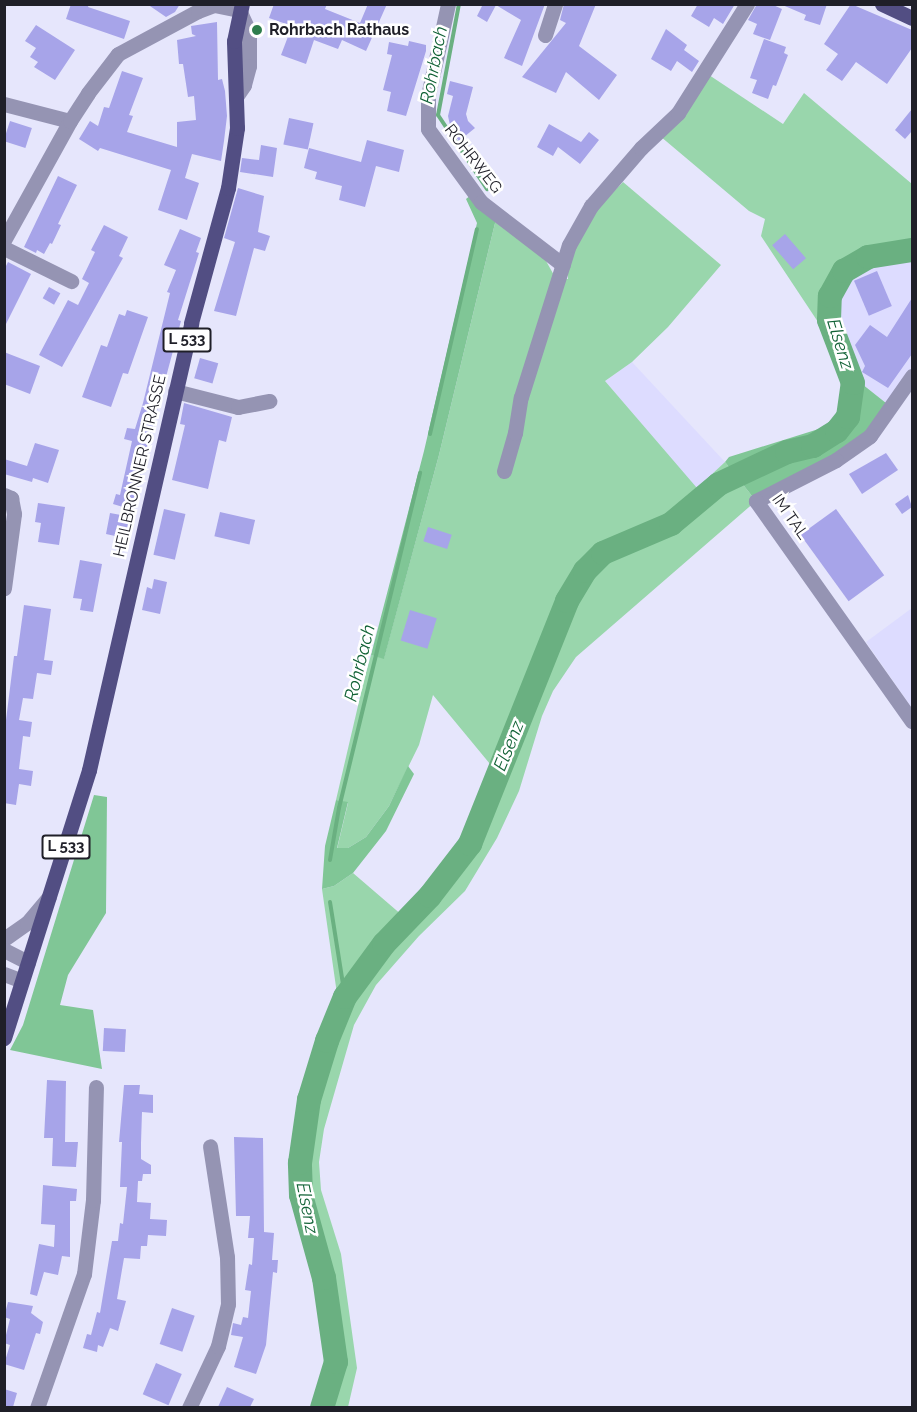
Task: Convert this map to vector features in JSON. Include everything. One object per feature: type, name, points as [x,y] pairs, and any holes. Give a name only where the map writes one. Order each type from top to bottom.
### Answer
[{"type":"main road","points":[[882,4],[912,18]]},
{"type":"main road","name":"HEILBRONNER STRASSE","points":[[50,897],[84,788],[175,392],[228,188],[237,128],[234,41],[240,7]]},
{"type":"main road","name":"L 533","points":[[4,1038],[50,897]]},
{"type":"street","name":"ROHRWEG","points":[[448,4],[428,96],[428,129],[481,202],[563,265]]},
{"type":"street","points":[[545,35],[555,4]]},
{"type":"street","points":[[504,471],[515,433],[521,397],[569,245],[591,206],[641,148],[678,113],[747,4]]},
{"type":"street","points":[[4,240],[70,121],[118,54],[198,11],[214,5],[240,7]]},
{"type":"street","points":[[4,104],[70,121]]},
{"type":"street","points":[[4,248],[71,280]]},
{"type":"street","name":"IM TAL","points":[[912,376],[870,436],[836,460],[756,501],[912,721]]},
{"type":"street","points":[[175,392],[238,407],[270,401]]},
{"type":"street","points":[[4,495],[11,498],[14,514],[4,588]]},
{"type":"street","points":[[4,939],[27,922],[50,897]]},
{"type":"street","points":[[4,950],[28,962]]},
{"type":"street","points":[[4,974],[22,981]]},
{"type":"street","points":[[37,1407],[84,1274],[93,1200],[96,1087]]},
{"type":"street","points":[[189,1407],[218,1346],[228,1304],[227,1257],[210,1146]]},
{"type":"shaded area","points":[[912,261],[912,384],[891,407],[862,384],[855,372],[835,304],[847,275],[868,267]]},
{"type":"shaded area","points":[[632,362],[725,462],[697,489],[605,381]]},
{"type":"shaded area","points":[[912,608],[912,708],[866,642]]},
{"type":"green space","points":[[709,75],[783,124],[804,93],[912,184],[912,243],[851,256],[839,267],[821,299],[822,328],[761,236],[765,219],[749,211],[660,136]]},
{"type":"green space","points":[[623,182],[721,265],[668,327],[632,362],[605,381],[697,488],[725,462],[756,501],[576,657],[553,691],[542,716],[519,791],[497,838],[465,891],[419,936],[376,985],[354,1025],[324,1129],[319,1162],[321,1190],[341,1254],[357,1368],[348,1407],[318,1407],[334,1363],[322,1281],[298,1194],[303,1123],[322,1037],[337,994],[322,889],[334,886],[353,873],[403,916],[467,834],[495,770],[433,695],[419,745],[389,806],[366,837],[348,848],[337,849],[348,803],[336,800],[364,680],[371,655],[384,658],[439,455],[496,219],[541,252],[555,277],[568,279],[567,263],[596,210]]},
{"type":"green space","points":[[471,195],[496,219],[439,455],[384,659],[371,655],[424,451],[477,223],[466,199]]},
{"type":"green space","points":[[912,243],[912,261],[868,267],[847,275],[835,304],[855,372],[862,384],[891,407],[870,436],[756,501],[725,462],[729,457],[841,422],[848,397],[822,328],[821,299],[828,283],[851,256],[869,248]]},
{"type":"green space","points":[[408,766],[414,774],[386,831],[353,873],[334,886],[322,889],[325,846],[336,800],[348,802],[337,848],[348,848],[366,837],[389,806]]},
{"type":"green space","points":[[94,795],[107,797],[106,913],[68,975],[60,1005],[93,1010],[102,1069],[10,1050],[23,1025]]},
{"type":"building","points":[[71,4],[89,4],[88,7],[130,21],[124,39],[66,19]]},
{"type":"building","points":[[147,4],[180,4],[175,12],[166,17]]},
{"type":"building","points":[[274,4],[327,4],[325,9],[360,23],[368,4],[387,4],[366,51],[342,40],[338,49],[314,40],[306,64],[281,55],[292,26],[269,18]]},
{"type":"building","points":[[483,4],[545,4],[522,66],[504,58],[521,20],[496,5],[487,22],[477,16]]},
{"type":"building","points":[[564,4],[596,4],[579,46],[617,75],[599,100],[566,72],[556,93],[522,77],[566,23],[560,20]]},
{"type":"building","points":[[698,4],[735,4],[723,24],[714,18],[709,27],[691,16]]},
{"type":"building","points":[[757,4],[771,4],[782,9],[770,40],[753,34],[757,24],[748,20]]},
{"type":"building","points":[[780,4],[827,4],[820,25],[804,20],[806,15]]},
{"type":"building","points":[[851,4],[912,30],[912,48],[887,84],[856,62],[842,81],[826,70],[838,54],[824,44]]},
{"type":"building","points":[[217,22],[218,80],[222,79],[225,91],[227,116],[221,161],[192,154],[185,178],[199,183],[187,220],[158,210],[171,170],[100,148],[98,151],[79,139],[90,121],[98,126],[104,107],[109,108],[122,71],[143,78],[129,115],[133,116],[127,132],[177,147],[177,122],[196,120],[194,96],[188,97],[183,64],[179,64],[177,40],[196,36],[192,34],[191,26]]},
{"type":"building","points":[[36,25],[75,50],[55,80],[34,67],[38,62],[30,57],[36,48],[25,41]]},
{"type":"building","points":[[666,29],[687,45],[684,50],[699,61],[692,72],[677,61],[671,71],[651,59]]},
{"type":"building","points":[[764,39],[786,47],[784,53],[788,55],[776,86],[773,85],[768,99],[752,93],[757,80],[750,78]]},
{"type":"building","points":[[409,41],[426,45],[426,51],[406,116],[387,111],[391,92],[383,90],[392,55],[387,54],[389,42],[408,46]]},
{"type":"building","points":[[450,81],[473,87],[466,114],[468,121],[475,128],[459,141],[451,130],[448,116],[453,96],[447,94]]},
{"type":"building","points":[[912,109],[912,131],[905,139],[895,130]]},
{"type":"building","points":[[289,118],[313,123],[308,150],[283,144]]},
{"type":"building","points":[[10,121],[32,128],[25,148],[4,141]]},
{"type":"building","points":[[549,124],[581,142],[589,132],[599,140],[580,164],[558,147],[553,156],[537,147]]},
{"type":"building","points":[[367,140],[404,150],[399,172],[376,166],[365,207],[339,200],[342,186],[315,179],[317,172],[304,168],[309,148],[361,162]]},
{"type":"building","points":[[261,145],[277,148],[273,177],[240,172],[242,158],[259,160]]},
{"type":"building","points":[[58,176],[77,185],[58,224],[61,225],[52,244],[50,243],[44,254],[37,250],[36,253],[24,247]]},
{"type":"building","points":[[238,188],[264,196],[258,232],[270,236],[265,251],[254,248],[236,316],[214,311],[235,242],[224,238]]},
{"type":"building","points":[[104,225],[128,237],[119,256],[123,258],[62,367],[39,355],[68,300],[78,305],[89,283],[82,279],[95,252],[91,250]]},
{"type":"building","points":[[180,229],[201,238],[196,252],[199,253],[178,320],[181,321],[147,448],[129,539],[106,534],[110,513],[121,515],[123,507],[113,504],[116,494],[120,495],[132,441],[124,439],[127,428],[135,429],[143,403],[170,293],[167,292],[176,270],[164,265]]},
{"type":"building","points":[[785,234],[806,258],[793,269],[772,245]]},
{"type":"building","points":[[8,262],[31,274],[4,328],[4,270]]},
{"type":"building","points":[[877,271],[892,306],[869,316],[854,281]]},
{"type":"building","points":[[49,287],[60,293],[54,305],[43,298]]},
{"type":"building","points":[[912,298],[912,354],[888,388],[862,372],[865,366],[855,345],[870,325],[887,337]]},
{"type":"building","points":[[127,310],[148,317],[128,374],[123,373],[111,407],[82,397],[101,345],[107,347],[119,314],[125,316]]},
{"type":"building","points":[[4,352],[40,366],[30,394],[4,384]]},
{"type":"building","points":[[200,358],[218,363],[212,383],[194,378]]},
{"type":"building","points":[[184,403],[232,417],[226,442],[219,440],[208,489],[172,480],[185,425],[180,424]]},
{"type":"building","points":[[35,443],[59,450],[48,483],[33,478],[32,482],[4,474],[4,459],[27,466]]},
{"type":"building","points":[[886,453],[898,470],[862,494],[849,474]]},
{"type":"building","points":[[908,495],[912,507],[902,514],[895,504]]},
{"type":"building","points":[[38,503],[65,507],[59,545],[38,542],[41,523],[35,522]]},
{"type":"building","points":[[164,509],[185,514],[175,560],[153,555]]},
{"type":"building","points":[[836,509],[884,575],[849,601],[800,535]]},
{"type":"building","points":[[220,512],[255,520],[249,544],[214,536]]},
{"type":"building","points":[[428,527],[452,535],[447,549],[423,541]]},
{"type":"building","points":[[80,560],[102,564],[93,612],[80,610],[82,599],[73,598]]},
{"type":"building","points":[[154,579],[167,582],[160,614],[142,610],[147,587],[152,589]]},
{"type":"building","points":[[24,605],[51,609],[44,660],[53,661],[51,675],[37,673],[33,699],[23,698],[19,720],[32,722],[30,737],[23,736],[19,769],[33,771],[31,786],[19,784],[16,805],[4,803],[4,736],[14,656],[17,656]]},
{"type":"building","points":[[410,610],[437,618],[427,649],[401,641]]},
{"type":"building","points":[[104,1028],[126,1029],[125,1052],[103,1051]]},
{"type":"building","points":[[47,1080],[66,1081],[65,1142],[78,1142],[76,1167],[52,1166],[53,1138],[44,1138]]},
{"type":"building","points":[[124,1085],[140,1085],[139,1094],[153,1095],[153,1113],[142,1112],[141,1143],[141,1159],[151,1165],[151,1174],[143,1174],[142,1181],[138,1181],[137,1202],[151,1203],[150,1219],[167,1220],[166,1236],[148,1235],[147,1246],[141,1246],[140,1259],[124,1258],[117,1299],[126,1301],[118,1331],[110,1328],[103,1347],[98,1345],[97,1352],[83,1348],[87,1334],[91,1335],[97,1312],[100,1313],[112,1241],[118,1241],[120,1223],[123,1224],[127,1187],[120,1187],[122,1142],[119,1142]]},
{"type":"building","points":[[234,1137],[263,1138],[264,1232],[274,1233],[272,1260],[278,1260],[277,1273],[273,1272],[266,1345],[256,1374],[234,1367],[243,1337],[231,1335],[233,1323],[241,1325],[243,1317],[248,1318],[251,1291],[245,1290],[249,1264],[252,1265],[254,1238],[248,1238],[250,1216],[236,1216]]},
{"type":"building","points":[[43,1185],[77,1189],[76,1201],[70,1201],[70,1257],[62,1256],[58,1275],[44,1272],[37,1296],[30,1294],[39,1244],[54,1247],[55,1225],[41,1224]]},
{"type":"building","points":[[8,1302],[33,1306],[31,1313],[43,1322],[40,1334],[36,1333],[24,1370],[4,1364],[10,1345],[4,1343],[10,1319],[4,1317]]},
{"type":"building","points":[[172,1308],[195,1316],[182,1352],[160,1344]]},
{"type":"building","points":[[156,1363],[182,1374],[168,1405],[143,1394]]},
{"type":"building","points":[[227,1387],[254,1399],[250,1407],[218,1407]]},
{"type":"building","points":[[4,1389],[17,1393],[13,1407],[4,1407]]},
{"type":"waterway","name":"Rohrbach","points":[[459,4],[438,115],[487,189]]},
{"type":"waterway","name":"Rohrbach","points":[[430,434],[477,229]]},
{"type":"waterway","name":"Elsenz","points":[[322,1408],[336,1362],[324,1278],[301,1195],[300,1163],[309,1100],[327,1041],[345,997],[384,944],[430,896],[470,844],[567,601],[585,571],[603,553],[671,524],[719,484],[787,452],[813,446],[837,431],[848,417],[853,383],[829,320],[830,296],[844,271],[868,257],[912,250]]},
{"type":"waterway","name":"Rohrbach","points":[[330,860],[339,808],[420,473]]},
{"type":"waterway","name":"Rohrbach","points":[[330,902],[345,997]]},
{"type":"place","name":"Rohrbach Rathaus","points":[[257,30]]}]
